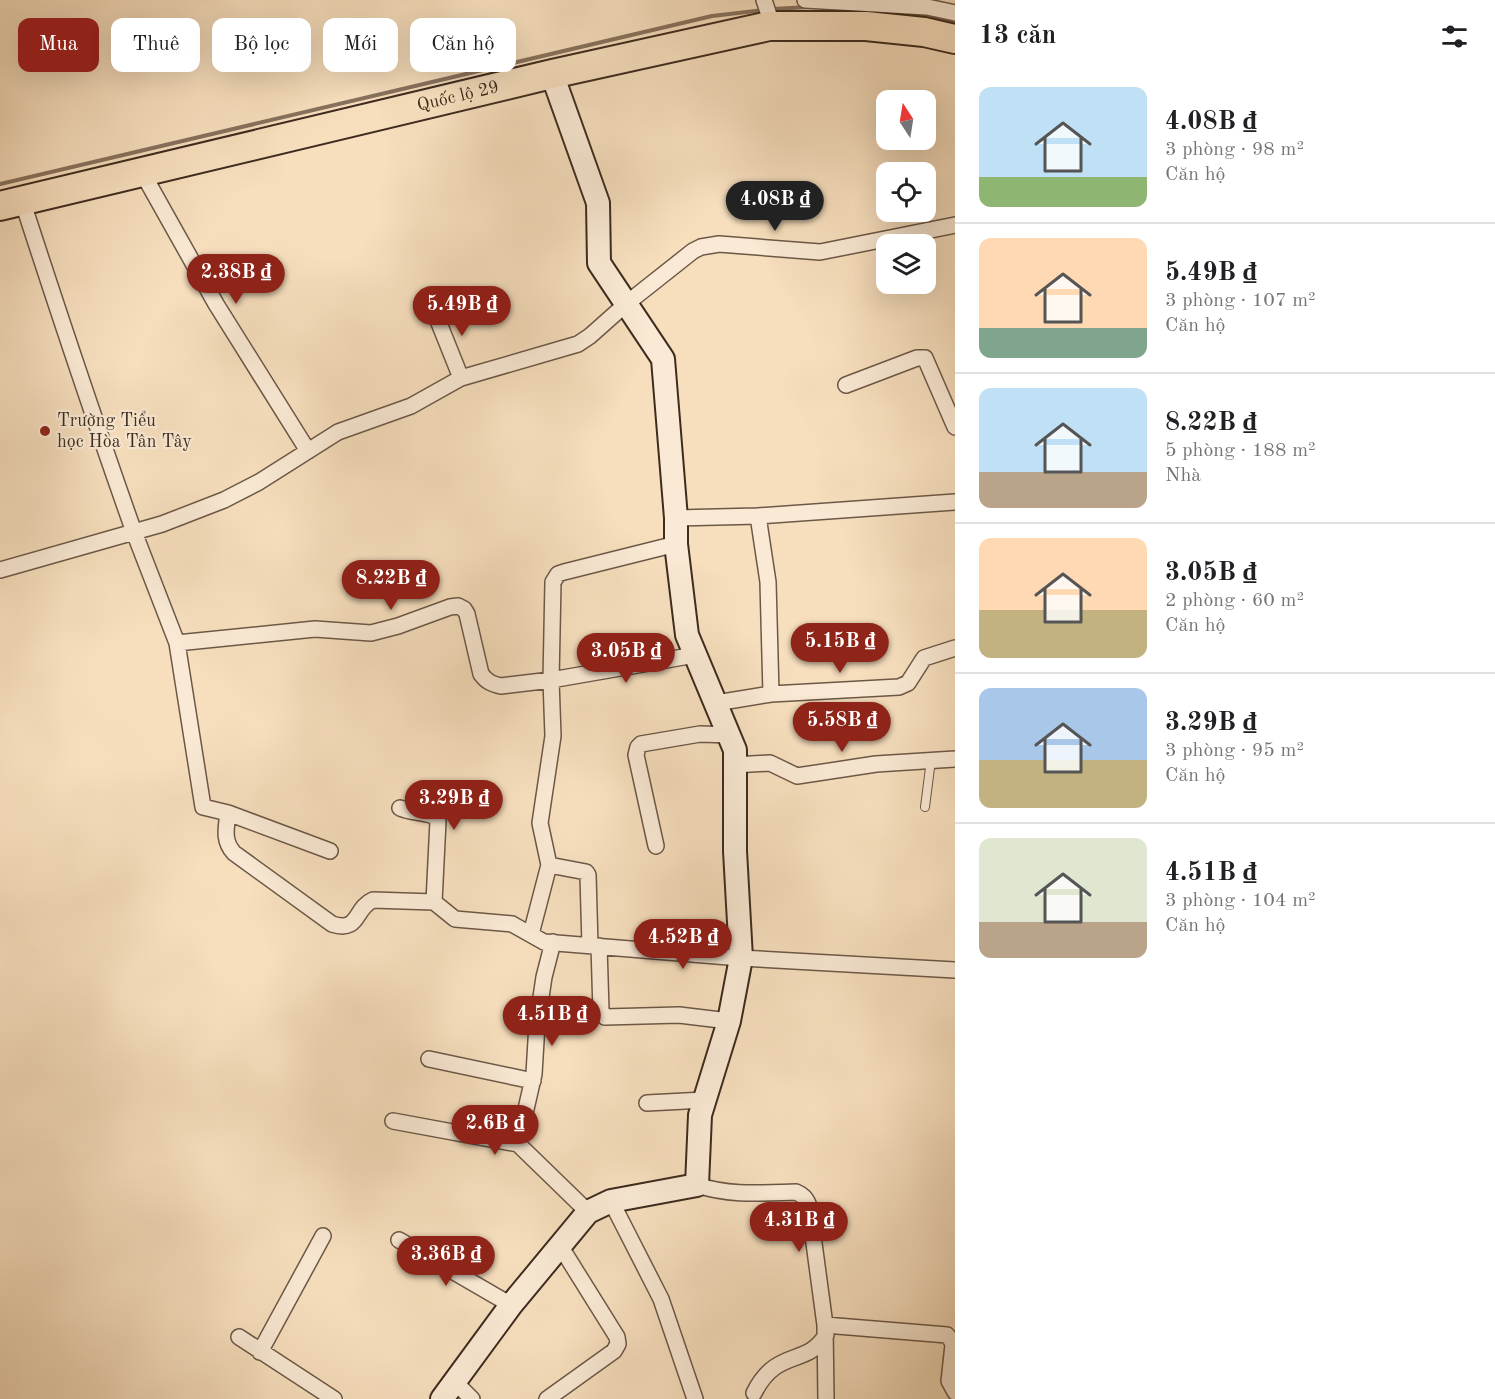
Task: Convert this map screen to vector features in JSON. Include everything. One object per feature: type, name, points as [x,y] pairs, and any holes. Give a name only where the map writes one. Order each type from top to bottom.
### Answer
[{"type":"highway","name":"Quốc lộ 29","points":[[11,203],[552,74],[767,13],[866,26],[926,16],[955,39]]},
{"type":"street","points":[[806,0],[926,16],[955,14]]},
{"type":"street","points":[[552,74],[598,203],[599,263],[663,359],[676,518],[676,544],[687,635],[735,750],[735,851],[741,958],[729,1021],[700,1115],[697,1185]]},
{"type":"street","points":[[142,172],[216,304],[308,451]]},
{"type":"street","points":[[11,203],[79,369],[134,532],[177,643],[203,807],[228,813],[330,851]]},
{"type":"street","points":[[0,570],[162,524],[224,500],[338,432],[411,406],[461,378],[578,344],[693,251],[710,245],[820,252],[955,225]]},
{"type":"street","points":[[461,378],[439,323],[440,318],[443,314],[478,303]]},
{"type":"street","points":[[846,385],[917,358],[925,358],[955,427]]},
{"type":"street","points":[[676,518],[758,516],[955,502]]},
{"type":"street","points":[[758,516],[768,582],[771,694]]},
{"type":"street","points":[[531,934],[549,865],[540,823],[553,736],[551,680],[554,582],[558,574],[676,544]]},
{"type":"street","points":[[177,643],[315,629],[378,632],[442,609],[458,606],[467,614],[481,674],[486,681],[501,686],[551,680],[695,655]]},
{"type":"street","points":[[716,703],[771,694],[904,685],[910,680],[924,658],[955,648]]},
{"type":"street","points":[[656,846],[636,755],[638,747],[641,744],[689,735],[730,735]]},
{"type":"street","points":[[734,765],[770,763],[797,776],[876,764],[955,759]]},
{"type":"street","points":[[400,808],[412,813],[430,815],[438,821],[434,902]]},
{"type":"street","points":[[228,813],[226,839],[234,853],[332,924],[351,925],[366,904],[373,900],[434,902],[455,919],[513,924],[544,942],[741,958],[955,970]]},
{"type":"street","points":[[549,865],[588,875],[601,1011],[605,1017],[679,1015],[729,1021]]},
{"type":"street","points":[[518,1144],[533,1081],[537,1024],[544,977],[553,942]]},
{"type":"street","points":[[429,1059],[533,1081]]},
{"type":"street","points":[[647,1103],[704,1100]]},
{"type":"street","points":[[393,1120],[518,1144],[588,1212]]},
{"type":"street","points":[[472,1399],[448,1390],[511,1305],[588,1212],[611,1201],[697,1185],[732,1194],[796,1192],[802,1194],[809,1206],[826,1330],[826,1399]]},
{"type":"street","points":[[611,1201],[660,1299],[695,1399]]},
{"type":"street","points":[[260,1352],[323,1236]]},
{"type":"street","points":[[399,1240],[511,1305]]},
{"type":"street","points":[[547,1399],[614,1351],[618,1344],[617,1337],[559,1245]]},
{"type":"street","points":[[955,1324],[949,1381],[955,1392]]},
{"type":"street","points":[[826,1330],[944,1334],[953,1344]]},
{"type":"street","points":[[754,1393],[764,1377],[774,1368],[814,1350],[826,1330]]},
{"type":"street","points":[[239,1337],[334,1399]]},
{"type":"lane","points":[[925,807],[931,760]]},
{"type":"waterway","points":[[772,9],[809,7]]},
{"type":"waterway","points":[[0,184],[712,16],[764,10]]},
{"type":"waterway","points":[[909,13],[955,24]]},
{"type":"place","name":"Trường Tiểu học Hòa Tân Tây","points":[[45,431]]}]
